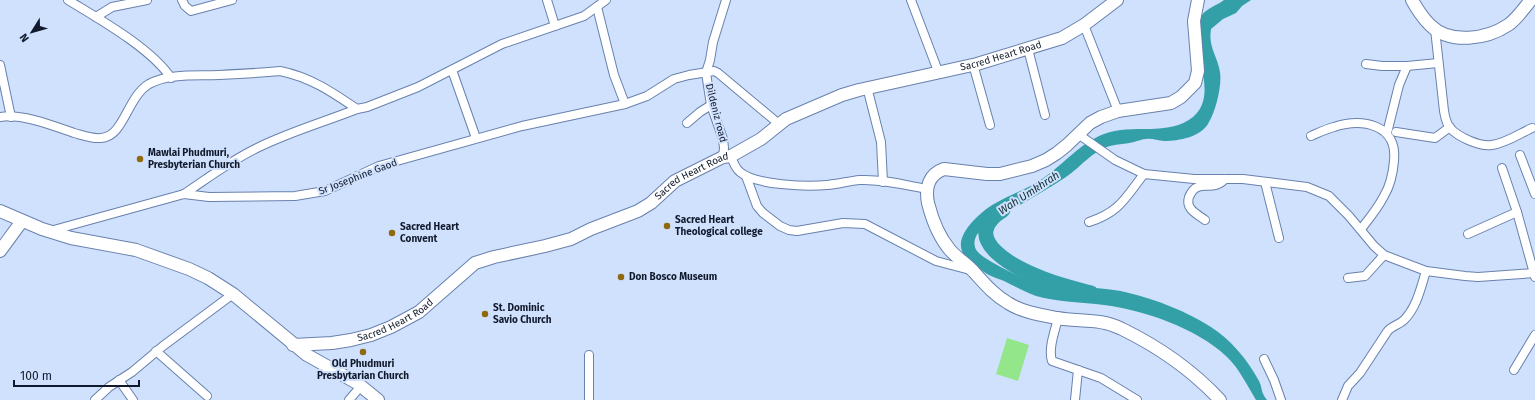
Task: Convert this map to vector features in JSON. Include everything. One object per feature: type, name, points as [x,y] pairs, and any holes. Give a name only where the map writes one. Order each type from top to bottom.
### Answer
[{"type":"street","points":[[68,0],[96,17],[156,59],[165,68],[171,78]]},
{"type":"street","points":[[96,17],[112,7],[147,0]]},
{"type":"street","points":[[182,0],[185,6],[191,11],[232,0]]},
{"type":"street","points":[[546,0],[555,26]]},
{"type":"street","points":[[184,194],[226,165],[258,147],[418,87],[502,44],[584,16],[606,0]]},
{"type":"street","name":"Dildeniz road","points":[[726,0],[713,42],[706,73],[711,105],[727,157]]},
{"type":"street","points":[[912,0],[938,71]]},
{"type":"street","name":"Sacred Heart Road","points":[[293,345],[332,343],[351,340],[371,335],[391,327],[419,312],[475,263],[494,257],[571,239],[591,228],[638,211],[651,203],[675,181],[727,157],[761,139],[786,119],[842,95],[938,71],[973,64],[1062,38],[1084,25],[1117,0]]},
{"type":"street","points":[[1198,0],[1194,21],[1198,71],[1194,83],[1181,97],[1171,103],[1118,111],[1101,117],[1090,123],[1082,137],[1046,160],[1032,166],[1000,174],[944,169],[933,175],[927,188],[929,205],[939,231],[950,249],[991,291],[1008,304],[1027,311],[1058,318],[1104,322],[1121,328],[1162,350],[1187,369],[1220,400]]},
{"type":"street","points":[[1412,0],[1424,18],[1435,29],[1450,37],[1469,38],[1481,36],[1508,25],[1531,0]]},
{"type":"street","points":[[597,7],[614,75],[625,104]]},
{"type":"street","points":[[1084,25],[1118,111]]},
{"type":"street","points":[[1435,29],[1444,111],[1450,128],[1456,133],[1478,144],[1486,146],[1503,142],[1532,128]]},
{"type":"street","points":[[1028,49],[1045,115]]},
{"type":"street","points":[[1366,64],[1382,66],[1407,66],[1438,63]]},
{"type":"street","points":[[973,64],[990,125]]},
{"type":"street","points":[[0,65],[11,117]]},
{"type":"street","points":[[1387,133],[1399,86],[1407,66]]},
{"type":"street","points":[[452,70],[476,138]]},
{"type":"street","points":[[706,73],[714,70],[779,124]]},
{"type":"street","points":[[0,117],[11,117],[49,124],[84,136],[102,138],[110,136],[116,132],[134,98],[141,89],[160,80],[280,71],[295,74],[320,85],[357,109]]},
{"type":"street","name":"Sr Josephine Gaod","points":[[50,232],[184,194],[209,197],[295,196],[325,191],[380,166],[476,138],[544,121],[625,104],[647,96],[674,79],[706,73]]},
{"type":"street","points":[[867,88],[881,142],[883,182]]},
{"type":"street","points":[[687,123],[711,105]]},
{"type":"street","points":[[1311,136],[1333,127],[1353,123],[1376,126],[1387,133],[1394,146],[1393,170],[1384,196],[1361,229]]},
{"type":"street","points":[[1396,132],[1435,138],[1450,128]]},
{"type":"street","points":[[1082,137],[1115,160],[1144,174],[1194,179],[1242,179],[1288,183],[1307,187],[1329,196],[1384,255],[1426,270],[1478,277],[1508,274],[1534,275],[1517,212],[1502,168]]},
{"type":"street","points":[[1520,155],[1535,194]]},
{"type":"street","points":[[727,157],[739,171],[746,176],[769,183],[801,186],[826,185],[860,180],[927,188]]},
{"type":"street","points":[[1089,222],[1112,212],[1119,206],[1144,174]]},
{"type":"street","points":[[746,176],[757,206],[763,213],[780,226],[789,230],[797,231],[842,223],[865,224],[936,261],[973,271]]},
{"type":"street","points":[[1205,220],[1188,206],[1192,190],[1199,186],[1218,185],[1225,179]]},
{"type":"street","points":[[1265,182],[1279,238]]},
{"type":"street","points":[[0,211],[50,232],[71,238],[136,250],[189,269],[224,287],[255,311],[293,345],[307,355],[361,386],[378,400]]},
{"type":"street","points":[[1468,234],[1517,212]]},
{"type":"street","points":[[0,251],[5,240],[22,221]]},
{"type":"street","points":[[1348,278],[1364,276],[1384,255]]},
{"type":"street","points":[[1342,400],[1348,386],[1360,373],[1386,332],[1404,320],[1415,304],[1426,270]]},
{"type":"street","points":[[95,400],[109,387],[132,372],[156,351],[233,294]]},
{"type":"street","points":[[1058,318],[1051,347],[1050,355],[1052,361],[1101,378],[1137,400]]},
{"type":"street","points":[[1514,370],[1535,335]]},
{"type":"street","points":[[156,351],[207,396]]},
{"type":"street","points":[[589,355],[589,400]]},
{"type":"street","points":[[1264,360],[1274,380],[1281,400]]},
{"type":"street","points":[[1075,400],[1078,370]]},
{"type":"street","points":[[119,380],[132,400]]},
{"type":"street","points":[[349,400],[361,386]]},
{"type":"green space","points":[[1007,338],[1029,345],[1018,381],[996,374]]},
{"type":"water","points":[[1224,0],[1251,0],[1242,6],[1236,13],[1223,19],[1211,29],[1210,35],[1219,66],[1220,84],[1214,111],[1206,127],[1196,135],[1183,139],[1164,141],[1144,139],[1104,148],[1092,155],[1066,177],[981,230],[977,234],[974,243],[977,251],[988,260],[1033,282],[1046,285],[1121,291],[1161,303],[1192,316],[1218,332],[1238,351],[1255,373],[1263,394],[1267,400],[1256,400],[1239,371],[1226,356],[1214,346],[1185,329],[1152,316],[1119,307],[1061,301],[1036,296],[983,271],[965,256],[961,245],[964,234],[968,228],[985,210],[999,201],[1042,179],[1095,138],[1115,131],[1173,127],[1193,117],[1201,106],[1204,94],[1204,80],[1197,38],[1197,26],[1204,13]]},
{"type":"waterway","name":"Wah Umkhrah","points":[[1003,210],[990,221],[986,232],[988,242],[996,252],[1020,268],[1033,274],[1056,283],[1091,293]]},
{"type":"place","name":"Mawlai Phudmuri, Presbyterian Church","points":[[140,159]]},
{"type":"place","name":"Sacred Heart Theological college","points":[[667,226]]},
{"type":"place","name":"Sacred Heart Convent","points":[[392,233]]},
{"type":"place","name":"Don Bosco Museum","points":[[621,277]]},
{"type":"place","name":"St. Dominic Savio Church","points":[[485,314]]},
{"type":"place","name":"Old Phudmuri Presbytarian Church","points":[[363,352]]}]
